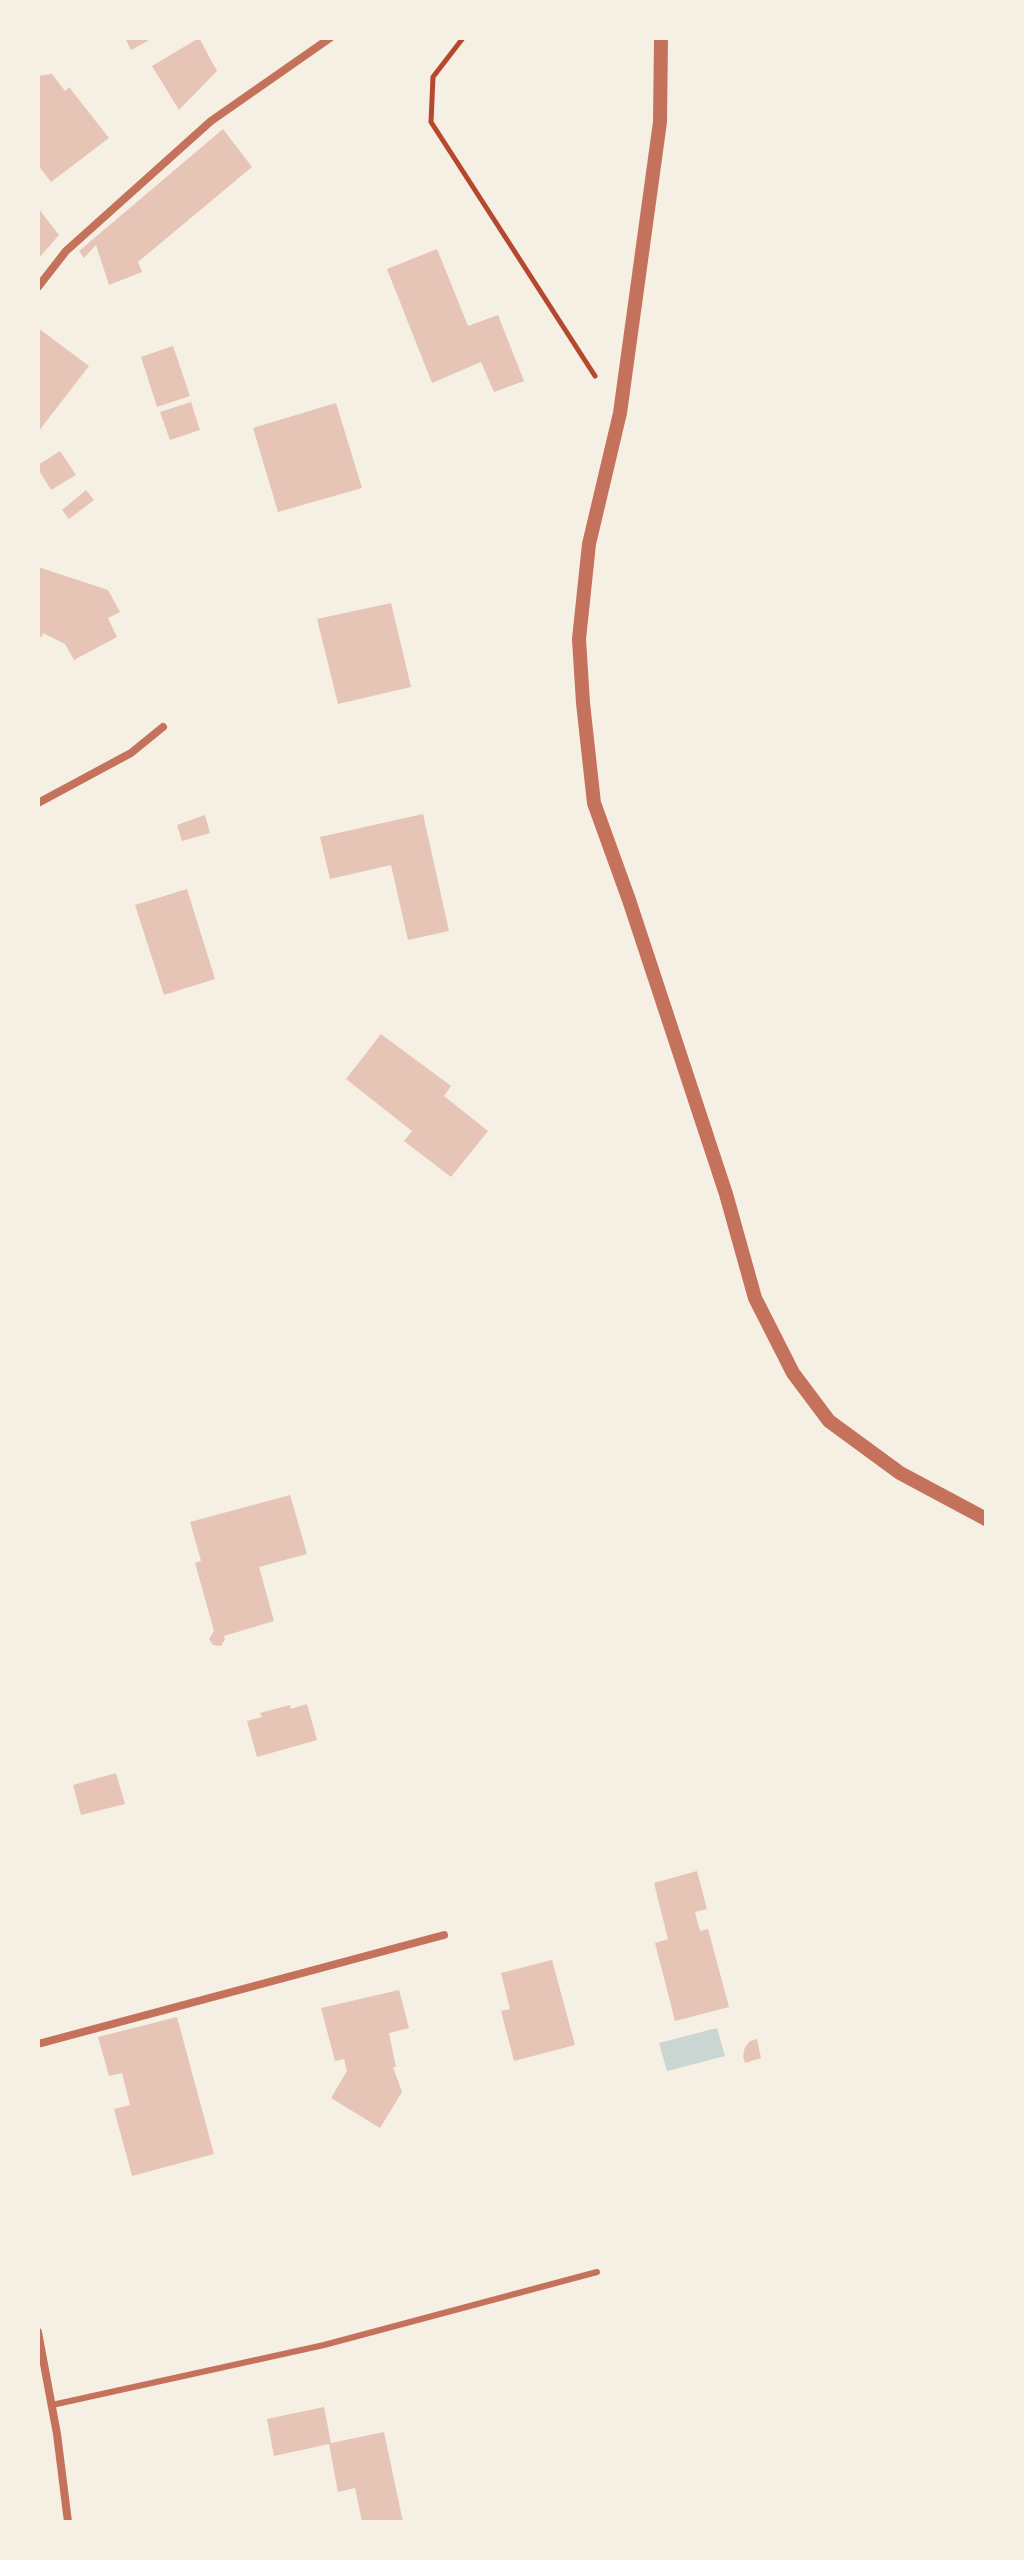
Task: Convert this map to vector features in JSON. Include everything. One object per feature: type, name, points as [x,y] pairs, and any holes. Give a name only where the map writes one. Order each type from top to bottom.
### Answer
[{"type":"street","points":[[38,287],[66,251],[211,121],[330,38]]},
{"type":"street","points":[[661,38],[660,122],[620,413],[589,544],[579,639],[594,803],[721,1179],[755,1298],[793,1373],[829,1421],[900,1473],[986,1519]]},
{"type":"street","points":[[38,803],[131,753],[163,727]]},
{"type":"street","points":[[38,2044],[444,1935]]},
{"type":"street","points":[[38,2332],[52,2405],[68,2522]]},
{"type":"lane","points":[[52,2405],[324,2345],[597,2272]]},
{"type":"path","points":[[463,38],[433,77],[431,122],[620,413]]},
{"type":"shaded area","points":[[717,2028],[725,2056],[667,2071],[659,2043]]},
{"type":"building","points":[[125,38],[153,38],[131,50]]},
{"type":"building","points":[[199,38],[217,71],[179,110],[152,66]]},
{"type":"building","points":[[52,74],[65,91],[69,87],[109,138],[51,182],[38,165],[38,76]]},
{"type":"building","points":[[223,129],[252,167],[138,262],[142,272],[109,285],[96,245],[84,258],[79,251]]},
{"type":"building","points":[[38,208],[59,235],[38,259]]},
{"type":"building","points":[[437,249],[468,326],[498,315],[524,381],[494,392],[481,362],[432,383],[387,269]]},
{"type":"building","points":[[38,328],[89,366],[38,432]]},
{"type":"building","points":[[173,346],[190,396],[157,407],[141,357]]},
{"type":"building","points":[[191,402],[200,430],[170,440],[160,412]]},
{"type":"building","points":[[336,403],[362,488],[278,512],[253,428]]},
{"type":"building","points":[[60,451],[76,475],[51,490],[38,465]]},
{"type":"building","points":[[86,490],[94,500],[69,519],[62,510]]},
{"type":"building","points":[[38,567],[108,590],[120,612],[108,618],[117,637],[74,660],[65,644],[43,633],[42,637],[38,636]]},
{"type":"building","points":[[391,603],[411,687],[338,704],[317,619]]},
{"type":"building","points":[[423,814],[449,931],[408,940],[391,865],[330,879],[320,837]]},
{"type":"building","points":[[205,815],[210,833],[182,841],[177,825]]},
{"type":"building","points":[[187,889],[215,979],[164,995],[135,905]]},
{"type":"building","points":[[381,1034],[451,1086],[444,1096],[488,1131],[451,1177],[404,1141],[412,1131],[346,1079]]},
{"type":"building","points":[[290,1495],[307,1554],[259,1567],[274,1621],[224,1636],[221,1646],[213,1645],[209,1639],[214,1631],[195,1563],[201,1561],[190,1522]]},
{"type":"building","points":[[307,1704],[317,1740],[257,1757],[247,1721],[262,1717],[260,1713]]},
{"type":"building","points":[[116,1773],[125,1804],[81,1815],[73,1785]]},
{"type":"building","points":[[697,1871],[707,1909],[695,1912],[700,1931],[708,1929],[729,2007],[675,2021],[655,1943],[668,1939],[654,1883]]},
{"type":"building","points":[[552,1960],[575,2045],[514,2061],[501,2011],[510,2009],[501,1973]]},
{"type":"building","points":[[399,1990],[409,2028],[389,2033],[396,2067],[393,2067],[402,2092],[380,2128],[331,2098],[347,2071],[344,2059],[335,2061],[321,2008]]},
{"type":"building","points":[[177,2017],[214,2154],[132,2176],[114,2109],[130,2105],[122,2073],[109,2076],[98,2037]]},
{"type":"building","points":[[757,2039],[761,2058],[745,2063],[745,2047]]},
{"type":"building","points":[[324,2407],[331,2443],[384,2432],[403,2522],[362,2522],[355,2488],[338,2492],[329,2444],[274,2456],[267,2419]]}]
